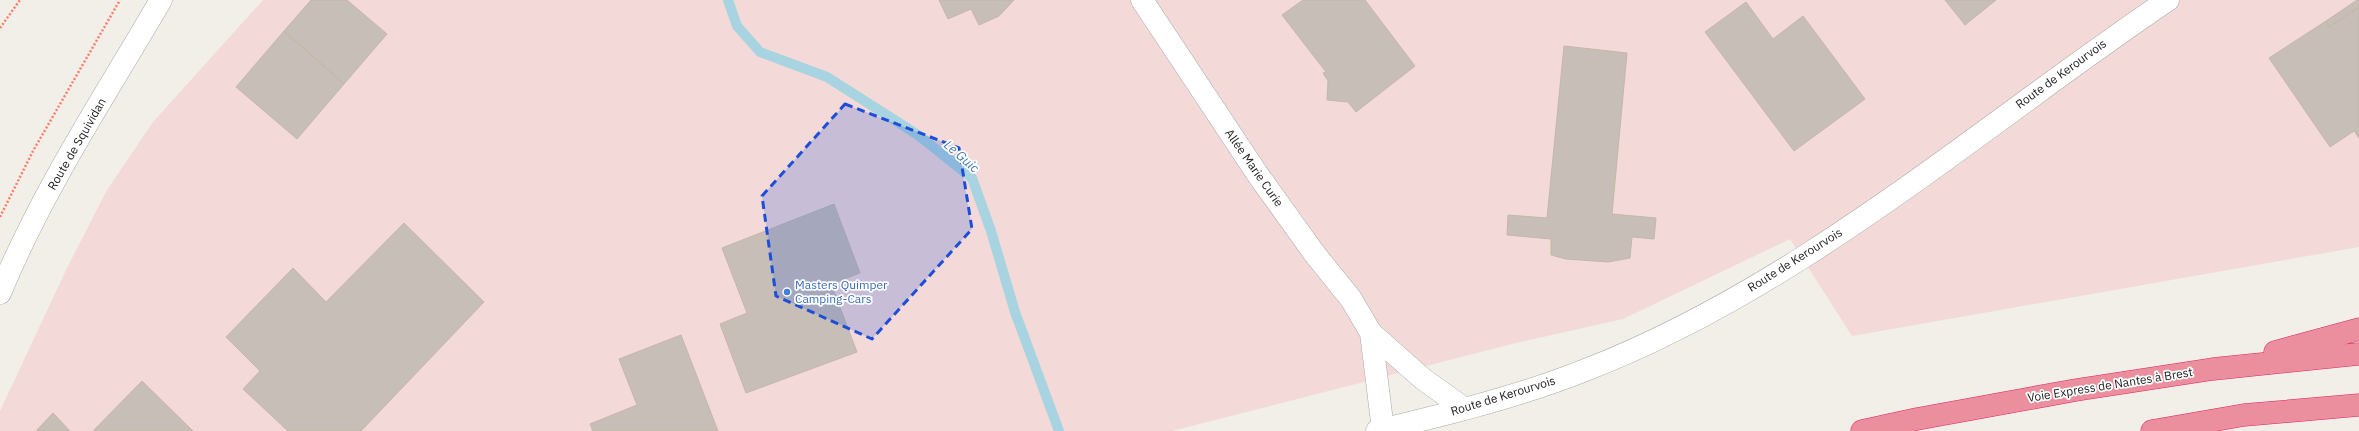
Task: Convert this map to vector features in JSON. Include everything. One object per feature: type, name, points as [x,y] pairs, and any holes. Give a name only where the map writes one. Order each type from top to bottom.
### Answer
[{"type":"highway","points":[[2213,369],[2359,329]]},
{"type":"highway","name":"Voie Express de Nantes à Brest","points":[[1862,431],[2068,391],[2213,369],[2359,354]]},
{"type":"highway","points":[[2152,431],[2244,415],[2359,405]]},
{"type":"street","name":"Route de Squividan","points":[[0,292],[32,223],[58,174],[161,0]]},
{"type":"street","name":"Allée Marie Curie","points":[[1142,0],[1258,175],[1314,253],[1351,299],[1371,333],[1423,379],[1464,409]]},
{"type":"street","name":"Route de Kerourvois","points":[[1380,430],[1504,398],[1584,371],[1688,323],[1824,244],[2088,54],[2168,0]]},
{"type":"street","name":"Allée Marie Curie","points":[[1371,333],[1380,430]]},
{"type":"path","points":[[0,28],[20,0]]},
{"type":"path","points":[[0,217],[33,151],[120,0]]},
{"type":"highlighted area","points":[[845,104],[959,148],[972,229],[872,339],[776,296],[762,196]]},
{"type":"shaded area","points":[[263,0],[2359,0],[2359,247],[1852,336],[1790,239],[1623,319],[1512,344],[1172,431],[0,431],[0,411],[67,268],[107,190],[153,122]]},
{"type":"building","points":[[311,0],[347,0],[387,34],[344,84],[284,31]]},
{"type":"building","points":[[939,0],[1014,0],[999,16],[979,25],[971,9],[948,19]]},
{"type":"building","points":[[1303,0],[1365,0],[1415,66],[1356,112],[1348,102],[1327,100],[1328,81],[1323,73],[1326,72],[1282,15]]},
{"type":"building","points":[[1945,0],[1996,0],[1965,25]]},
{"type":"building","points":[[2359,0],[2359,7],[2329,27],[2326,21]]},
{"type":"building","points":[[1746,2],[1773,39],[1803,16],[1865,99],[1794,151],[1705,32]]},
{"type":"building","points":[[2359,7],[2359,138],[2354,131],[2330,147],[2269,58],[2326,21],[2329,27]]},
{"type":"building","points":[[284,31],[344,84],[297,139],[236,87]]},
{"type":"building","points":[[1564,46],[1627,53],[1612,214],[1656,218],[1654,239],[1632,237],[1630,258],[1608,262],[1566,259],[1551,255],[1551,239],[1507,235],[1508,215],[1547,218]]},
{"type":"building","points":[[834,204],[860,273],[831,284],[857,352],[746,393],[720,324],[747,313],[722,248]]},
{"type":"building","points":[[404,223],[484,302],[361,431],[288,431],[243,389],[260,371],[226,337],[293,268],[326,302]]},
{"type":"building","points":[[681,335],[718,431],[593,431],[590,424],[637,405],[619,359]]},
{"type":"building","points":[[142,381],[193,431],[93,431]]},
{"type":"building","points":[[53,413],[70,431],[36,431]]},
{"type":"waterway","name":"Le Guic","points":[[728,0],[737,26],[760,52],[827,77],[918,135],[972,178],[991,231],[1015,312],[1059,431]]},
{"type":"place","name":"Masters Quimper Camping-Cars","points":[[787,292]]}]
